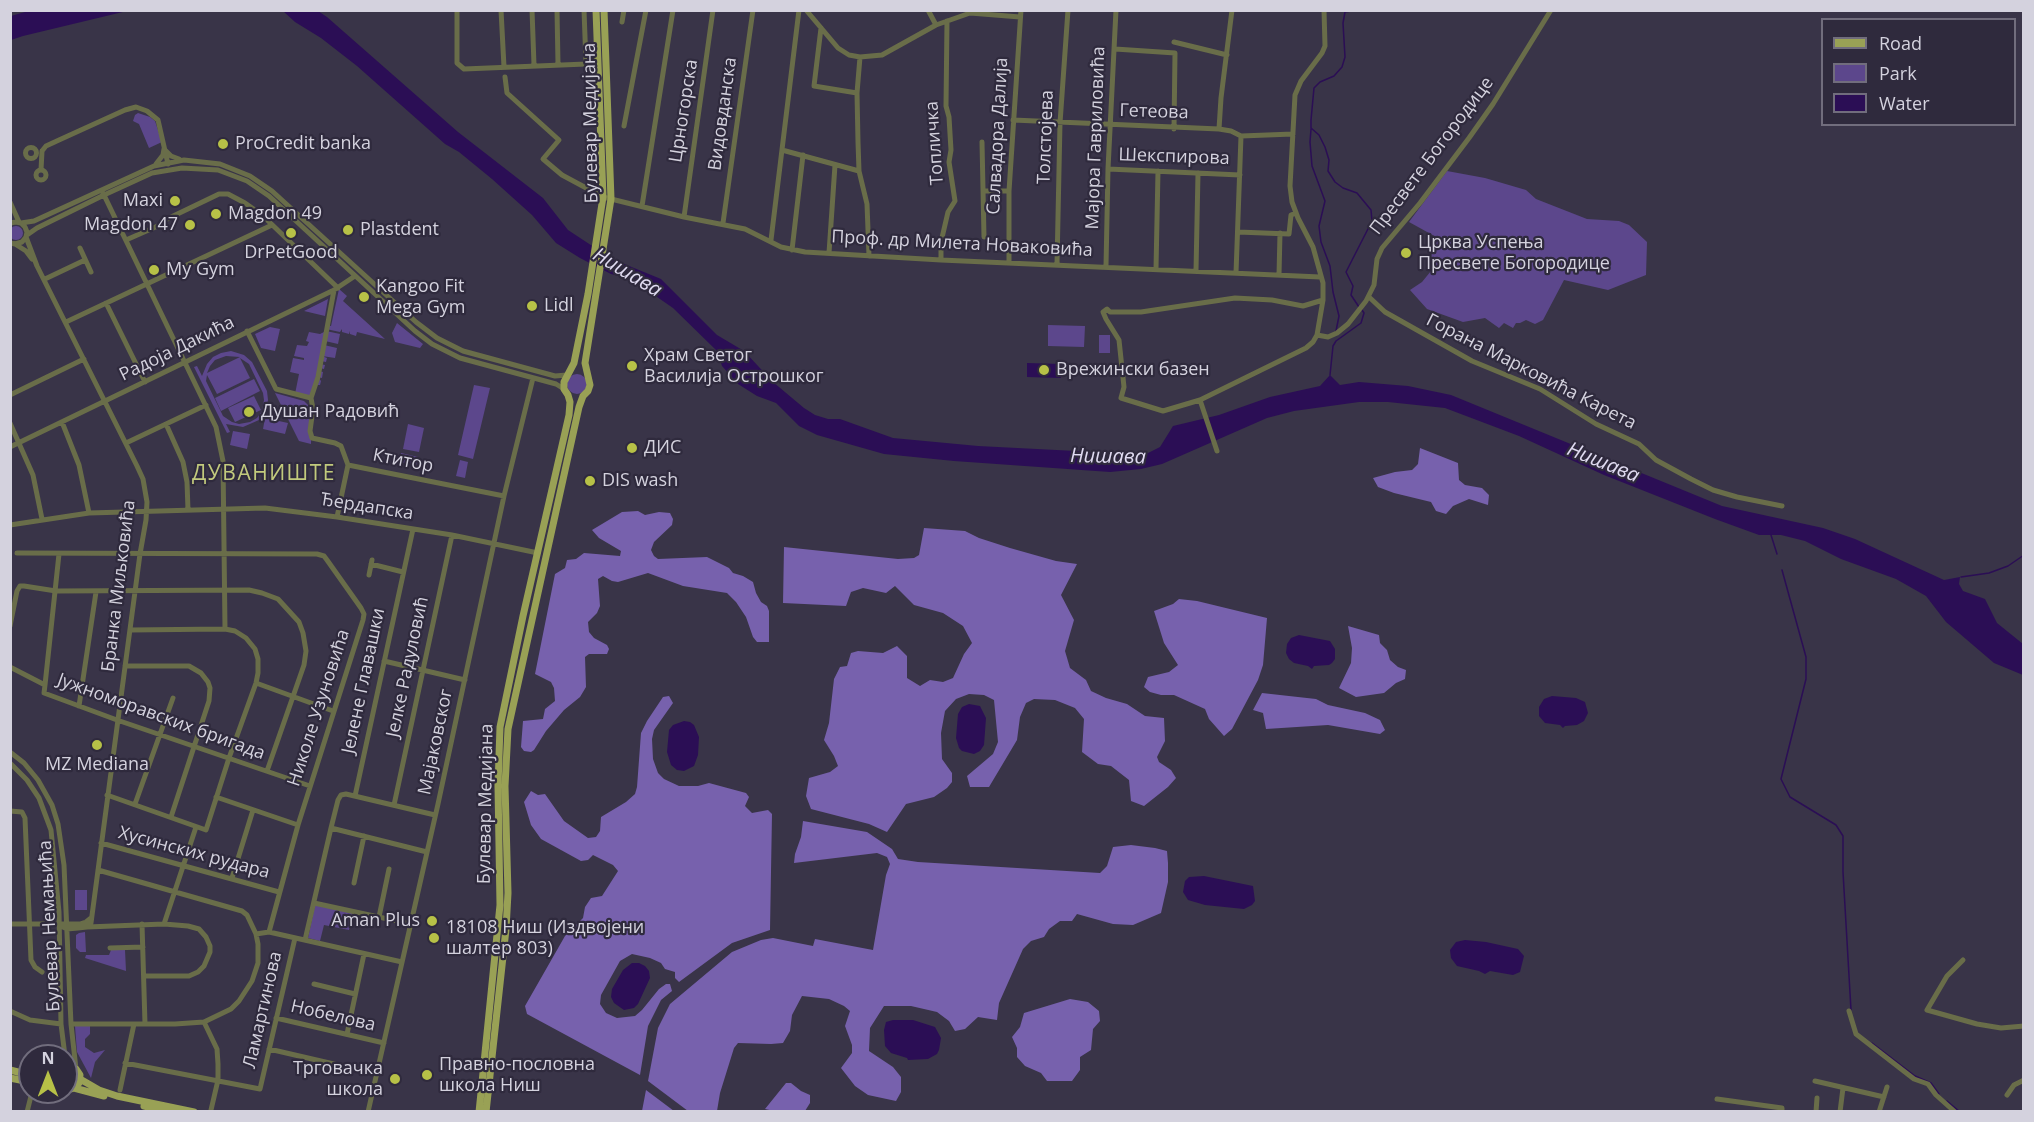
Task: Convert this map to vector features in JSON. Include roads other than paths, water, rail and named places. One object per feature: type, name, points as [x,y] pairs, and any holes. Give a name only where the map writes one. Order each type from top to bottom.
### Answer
[{"type":"main road","name":"Булевар Медијана","points":[[479,1112],[500,905],[498,786],[501,727],[569,415],[564,382],[574,363],[599,223],[607,198],[596,10]]},
{"type":"main road","name":"Булевар Медијана","points":[[486,1112],[506,928],[508,893],[505,786],[508,729],[583,396],[590,388],[585,363],[596,299],[607,198],[604,10]]},
{"type":"main road","points":[[568,374],[578,371],[588,377]]},
{"type":"main road","points":[[566,392],[575,398],[583,396]]},
{"type":"main road","points":[[78,1074],[80,1079],[99,1090],[117,1096],[194,1112]]},
{"type":"main road","points":[[78,1091],[170,1112]]},
{"type":"street","points":[[457,10],[457,63],[464,69],[558,64]]},
{"type":"street","points":[[501,10],[504,67]]},
{"type":"street","points":[[532,10],[534,65]]},
{"type":"street","name":"Булевар Медијана","points":[[557,10],[558,64],[586,64],[584,10]]},
{"type":"street","points":[[622,22],[624,10]]},
{"type":"street","points":[[624,126],[646,10]]},
{"type":"street","points":[[642,206],[673,10]]},
{"type":"street","name":"Црногорска","points":[[684,217],[713,10]]},
{"type":"street","name":"Видовданска","points":[[723,223],[753,10]]},
{"type":"street","points":[[771,240],[799,10]]},
{"type":"street","points":[[806,10],[838,48],[849,55],[860,57],[882,55],[936,25],[970,14],[990,12],[1020,14]]},
{"type":"street","points":[[928,10],[936,25]]},
{"type":"street","name":"Толстојева","points":[[1057,264],[1060,123],[1068,10]]},
{"type":"street","name":"Мајора Гавриловића","points":[[1106,266],[1116,10]]},
{"type":"street","points":[[1219,129],[1232,10]]},
{"type":"street","points":[[1323,300],[1303,306],[1272,300],[1235,298],[1141,312],[1120,313],[1110,312],[1107,309],[1103,315],[1119,340],[1124,387],[1121,398],[1163,411],[1200,400],[1306,348],[1317,336],[1323,300],[1323,284],[1313,247],[1296,213],[1290,186],[1295,95],[1301,81],[1325,46],[1324,10]]},
{"type":"street","name":"Пресвете Богородице","points":[[1317,336],[1326,337],[1336,334],[1348,324],[1369,297],[1374,285],[1377,259],[1382,248],[1420,203],[1469,138],[1493,104],[1551,10]]},
{"type":"street","name":"Салвадора Далија","points":[[1009,262],[1009,191],[1020,14]]},
{"type":"street","name":"Топличка","points":[[941,260],[941,242],[948,212],[955,201],[949,162],[951,150],[946,106],[947,21]]},
{"type":"street","points":[[821,28],[814,86],[857,93]]},
{"type":"street","points":[[1174,42],[1227,54]]},
{"type":"street","points":[[1115,49],[1175,53],[1174,129]]},
{"type":"street","points":[[860,57],[857,93],[859,171],[867,204],[869,256]]},
{"type":"street","name":"Булевар Медијана","points":[[505,77],[507,93],[559,140],[543,159],[562,175],[607,198]]},
{"type":"street","points":[[41,170],[39,151],[46,146],[136,107],[147,111],[158,120],[169,169]]},
{"type":"street","name":"Гетеова","points":[[1013,120],[1174,129],[1219,129],[1231,131],[1240,136],[1293,134]]},
{"type":"street","points":[[1236,273],[1240,136]]},
{"type":"street","points":[[982,142],[984,237]]},
{"type":"street","points":[[164,149],[171,156],[184,160],[220,164],[261,183],[302,217],[416,322],[450,346],[550,375],[568,374]]},
{"type":"street","points":[[154,166],[163,155],[164,149]]},
{"type":"street","points":[[782,150],[859,171]]},
{"type":"street","points":[[792,250],[803,155]]},
{"type":"street","points":[[12,243],[22,242],[37,228],[154,166],[184,160]]},
{"type":"street","points":[[829,253],[835,165]]},
{"type":"street","points":[[10,223],[34,221],[103,192],[169,169],[218,170],[247,181],[271,198],[415,331],[440,349],[460,358],[556,384],[566,392]]},
{"type":"street","name":"Шекспирова","points":[[1108,170],[1240,175]]},
{"type":"street","points":[[1156,269],[1158,171]]},
{"type":"street","points":[[1196,271],[1198,173]]},
{"type":"street","points":[[983,190],[1009,191]]},
{"type":"street","points":[[103,192],[216,427],[222,451],[225,629]]},
{"type":"street","points":[[126,240],[219,194],[228,194],[245,203],[272,225],[336,289],[318,377],[311,399],[313,407],[309,427],[311,436],[341,446],[348,465]]},
{"type":"street","name":"Проф. др Милета Новаковића","points":[[607,198],[746,229],[781,247],[792,250],[941,260],[1106,266],[1320,278]]},
{"type":"street","points":[[10,202],[20,223]]},
{"type":"street","points":[[1238,232],[1289,234],[1291,215],[1296,213]]},
{"type":"street","name":"Бранка Миљковића","points":[[20,223],[25,227],[37,266]]},
{"type":"street","points":[[66,322],[272,225]]},
{"type":"street","points":[[1279,275],[1280,233]]},
{"type":"street","name":"Бранка Миљковића","points":[[12,243],[26,251],[45,279],[126,443],[146,492],[147,512],[98,870],[90,924],[87,927]]},
{"type":"street","points":[[80,248],[91,272]]},
{"type":"street","points":[[45,279],[85,260]]},
{"type":"street","name":"Радоја Дакића","points":[[10,447],[336,289],[355,276]]},
{"type":"street","name":"Горана Марковића Карета","points":[[1369,297],[1385,312],[1472,361],[1540,389],[1596,424],[1639,444],[1661,464],[1713,490],[1782,507]]},
{"type":"street","points":[[106,303],[145,382]]},
{"type":"street","points":[[247,331],[276,389],[311,399]]},
{"type":"street","points":[[10,395],[84,359]]},
{"type":"street","name":"Мајаковског","points":[[368,1112],[504,496],[533,378]]},
{"type":"street","points":[[1200,400],[1217,451]]},
{"type":"street","points":[[126,443],[206,405]]},
{"type":"street","points":[[62,422],[79,465],[90,513]]},
{"type":"street","points":[[10,423],[33,475],[42,519]]},
{"type":"street","points":[[166,424],[183,462],[187,482],[188,510]]},
{"type":"street","name":"Ктитор","points":[[337,517],[348,465],[504,496]]},
{"type":"street","name":"Ђердапска","points":[[10,525],[90,513],[222,509],[283,510],[452,535],[538,553]]},
{"type":"street","name":"Јелене Главашки","points":[[355,796],[413,529]]},
{"type":"street","name":"Јелке Радуловић","points":[[394,805],[452,535]]},
{"type":"street","name":"Николе Узуновића","points":[[17,553],[317,554],[327,560],[364,614],[298,825],[269,932]]},
{"type":"street","points":[[45,685],[59,554]]},
{"type":"street","points":[[369,575],[372,562],[403,572]]},
{"type":"street","points":[[10,626],[20,586],[56,591],[96,592],[249,590],[271,596],[285,605],[299,622],[305,642],[305,658],[267,771]]},
{"type":"street","points":[[79,706],[96,592]]},
{"type":"street","points":[[107,795],[206,830],[256,683],[259,664],[255,649],[241,634],[225,629],[130,630]]},
{"type":"street","points":[[384,661],[465,680]]},
{"type":"street","points":[[125,666],[182,665],[196,669],[205,677],[210,688],[195,746],[171,817]]},
{"type":"street","name":"Јужноморавских бригада","points":[[10,667],[45,685],[44,693],[310,786]]},
{"type":"street","points":[[256,683],[333,711]]},
{"type":"street","points":[[135,804],[173,698]]},
{"type":"street","name":"Булевар Немањића","points":[[10,752],[38,780],[56,815],[62,842],[73,1044]]},
{"type":"street","name":"Булевар Немањића","points":[[10,764],[33,789],[48,819],[54,855],[64,1044]]},
{"type":"street","name":"Ламартинова","points":[[305,940],[338,800],[341,795],[355,796]]},
{"type":"street","points":[[355,796],[435,815]]},
{"type":"street","points":[[216,797],[298,825]]},
{"type":"street","points":[[232,878],[253,810]]},
{"type":"street","points":[[10,812],[22,812],[25,818],[31,960],[42,972]]},
{"type":"street","points":[[164,924],[196,827]]},
{"type":"street","points":[[331,828],[427,852]]},
{"type":"street","points":[[354,883],[364,836]]},
{"type":"street","name":"Хусинских рудара","points":[[101,843],[279,892]]},
{"type":"street","points":[[379,917],[389,869]]},
{"type":"street","points":[[71,1024],[204,1022],[231,1009],[246,992],[258,963],[256,934],[251,922],[242,911],[98,870]]},
{"type":"street","points":[[314,903],[411,924]]},
{"type":"street","points":[[68,927],[85,923],[91,918]]},
{"type":"street","points":[[10,924],[68,927],[164,924],[199,929],[210,946],[209,957],[201,969],[189,976],[145,976]]},
{"type":"street","points":[[142,924],[145,1024]]},
{"type":"street","points":[[256,934],[269,932],[402,962]]},
{"type":"street","name":"Ламартинова","points":[[218,1080],[260,1089],[295,938]]},
{"type":"street","points":[[111,948],[143,947]]},
{"type":"street","points":[[347,1034],[364,954]]},
{"type":"street","points":[[1963,960],[1947,976],[1927,1010],[2001,1028],[2024,1026]]},
{"type":"street","points":[[314,984],[355,994]]},
{"type":"street","points":[[10,1011],[34,1022],[61,1024]]},
{"type":"street","points":[[1849,1011],[1856,1034],[1914,1079],[1928,1084],[1936,1095],[1955,1112]]},
{"type":"street","name":"Нобелова","points":[[276,1018],[384,1043]]},
{"type":"street","points":[[204,1022],[217,1049],[218,1080],[211,1110]]},
{"type":"street","points":[[120,1090],[134,1024]]},
{"type":"street","points":[[269,1049],[377,1074]]},
{"type":"street","points":[[126,1063],[218,1080]]},
{"type":"street","points":[[2007,1095],[2014,1085],[2024,1080]]},
{"type":"street","points":[[1815,1081],[1884,1097]]},
{"type":"street","points":[[1879,1112],[1887,1087]]},
{"type":"street","points":[[1840,1112],[1843,1088]]},
{"type":"street","points":[[1816,1112],[1817,1098]]},
{"type":"street","points":[[1717,1099],[1782,1110]]},
{"type":"water","points":[[32,10],[127,11],[11,40],[11,16]]},
{"type":"water","name":"Нишава","points":[[283,11],[318,11],[327,17],[458,132],[543,198],[568,230],[612,259],[661,279],[717,335],[744,351],[773,382],[815,415],[828,419],[840,419],[893,438],[1128,457],[1148,453],[1160,447],[1173,426],[1219,415],[1270,397],[1320,386],[1330,375],[1340,385],[1359,382],[1408,386],[1451,395],[1722,506],[1823,528],[1855,539],[1944,580],[1960,577],[1959,584],[1963,591],[1985,599],[1997,623],[2023,644],[2023,675],[1994,663],[1946,622],[1926,596],[1896,579],[1841,559],[1805,541],[1781,535],[1759,535],[1715,519],[1604,475],[1519,436],[1445,408],[1388,402],[1359,402],[1294,411],[1267,418],[1162,464],[1110,472],[884,454],[817,435],[799,426],[776,403],[757,396],[738,384],[722,366],[717,351],[673,308],[631,279],[611,274],[556,243],[532,215],[492,179],[459,152],[445,144],[357,66]]},
{"type":"water","name":"Врежински базен","points":[[1027,363],[1061,364],[1061,378],[1027,377]]},
{"type":"water","points":[[1299,635],[1330,641],[1335,649],[1335,659],[1332,663],[1314,666],[1312,669],[1289,659],[1286,653],[1287,644],[1291,638]]},
{"type":"water","points":[[1552,696],[1576,698],[1585,702],[1588,713],[1584,721],[1563,728],[1560,725],[1545,723],[1539,716],[1539,707],[1544,699]]},
{"type":"water","points":[[969,704],[980,706],[986,718],[984,745],[974,754],[962,751],[956,738],[958,714],[962,707]]},
{"type":"water","points":[[684,721],[694,725],[699,737],[698,755],[694,766],[684,771],[677,770],[671,765],[667,752],[669,730],[673,725]]},
{"type":"water","points":[[1204,876],[1253,886],[1255,901],[1244,909],[1205,905],[1188,900],[1183,892],[1185,881],[1189,877]]},
{"type":"water","points":[[1465,940],[1518,949],[1524,956],[1520,972],[1513,975],[1490,971],[1485,974],[1457,966],[1451,958],[1450,950],[1456,942]]},
{"type":"water","points":[[632,963],[645,966],[650,978],[638,1004],[634,1008],[624,1010],[614,1003],[611,997],[612,989],[623,970]]},
{"type":"water","points":[[913,1020],[935,1027],[941,1038],[937,1054],[928,1059],[908,1060],[891,1053],[885,1046],[884,1030],[886,1022]]},
{"type":"waterway","points":[[1357,10],[1345,12],[1343,23],[1345,57],[1342,67],[1334,76],[1320,82],[1314,88],[1311,128],[1319,135],[1325,147],[1329,160],[1328,171],[1335,182],[1357,193],[1371,210],[1372,221],[1346,272],[1353,286],[1351,295],[1359,307]]},
{"type":"waterway","points":[[1311,129],[1312,166],[1325,201],[1319,226],[1321,242],[1330,266],[1339,316],[1336,331]]},
{"type":"waterway","points":[[1330,375],[1333,346],[1336,341],[1361,323],[1364,313],[1362,310]]},
{"type":"waterway","points":[[1771,535],[1777,554]]},
{"type":"waterway","points":[[1961,577],[1989,573],[2008,566],[2024,555]]},
{"type":"waterway","points":[[1782,570],[1806,657],[1806,679],[1781,779],[1790,797],[1836,825],[1843,836],[1851,1010]]},
{"type":"waterway","points":[[1872,1043],[1915,1076],[1931,1083],[1939,1094]]},
{"type":"waterway","points":[[1947,1101],[1960,1112]]},
{"type":"place","name":"ProCredit banka","points":[[223,144]]},
{"type":"place","name":"Maxi","points":[[175,201]]},
{"type":"place","name":"Magdon 49","points":[[216,214]]},
{"type":"place","name":"Magdon 47","points":[[190,225]]},
{"type":"place","name":"Plastdent","points":[[348,230]]},
{"type":"place","name":"DrPetGood","points":[[291,233]]},
{"type":"place","name":"Црква Успења Пресвете Богородице","points":[[1406,253]]},
{"type":"place","name":"My Gym","points":[[154,270]]},
{"type":"place","name":"Kangoo Fit Mega Gym","points":[[364,297]]},
{"type":"place","name":"Lidl","points":[[532,306]]},
{"type":"place","name":"Храм Светог Василија Острошког","points":[[632,366]]},
{"type":"place","name":"Врежински базен","points":[[1044,370]]},
{"type":"place","name":"Душан Радовић","points":[[249,412]]},
{"type":"place","name":"ДИС","points":[[632,448]]},
{"type":"place","name":"DIS wash","points":[[590,481]]},
{"type":"place","name":"MZ Mediana","points":[[97,745]]},
{"type":"place","name":"Aman Plus","points":[[432,921]]},
{"type":"place","name":"18108 Ниш (Издвојени шалтер 803)","points":[[434,938]]},
{"type":"place","name":"Правно-пословна школа Ниш","points":[[427,1075]]},
{"type":"place","name":"Трговачка школа","points":[[395,1079]]},
{"type":"district","name":"ДУВАНИШТЕ","points":[[264,474]]}]
